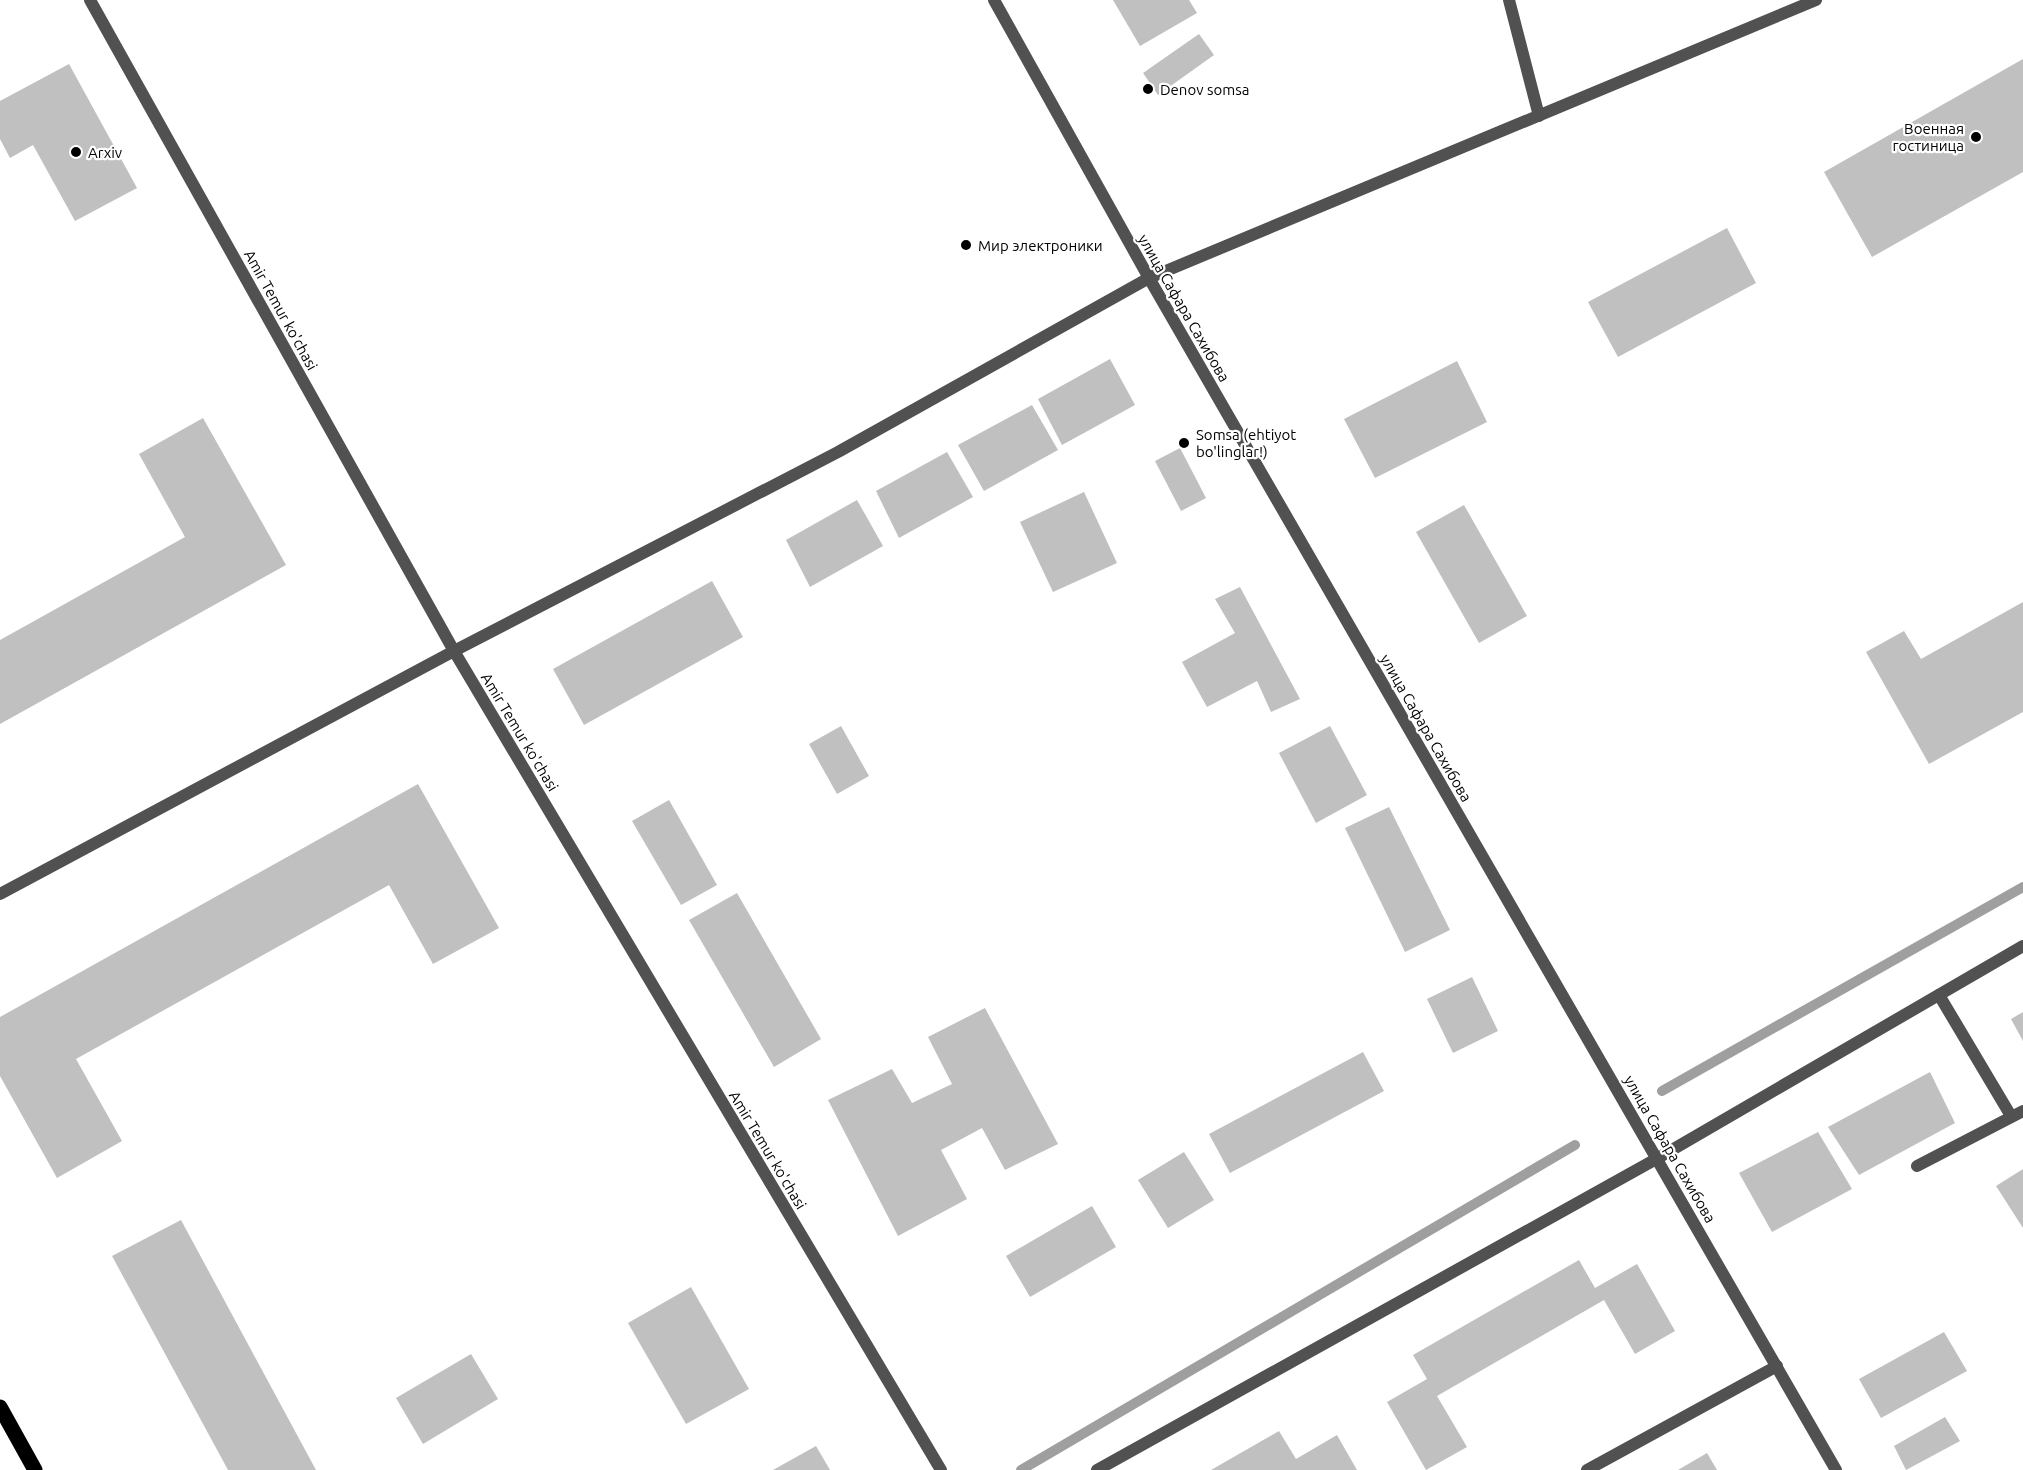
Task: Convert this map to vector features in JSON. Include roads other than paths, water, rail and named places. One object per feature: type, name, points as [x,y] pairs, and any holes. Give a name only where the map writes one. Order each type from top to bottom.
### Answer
[{"type":"main road","points":[[0,1407],[35,1470]]},
{"type":"street","name":"Amir Temur ko'chasi","points":[[90,0],[454,651],[941,1470]]},
{"type":"street","name":"улица Сафара Сахибова","points":[[994,0],[1149,278],[1836,1470]]},
{"type":"street","points":[[1509,0],[1539,116]]},
{"type":"street","points":[[0,894],[454,651],[838,452],[1149,278],[1816,0]]},
{"type":"street","points":[[1097,1470],[1658,1158],[2023,946]]},
{"type":"street","points":[[1917,1166],[2017,1113],[1939,995]]},
{"type":"street","points":[[1587,1470],[1777,1366]]},
{"type":"waterway","points":[[1662,1091],[2023,887]]},
{"type":"waterway","points":[[1021,1470],[1575,1145]]},
{"type":"place","name":"Denov somsa","points":[[1148,89]]},
{"type":"place","name":"Военная гостиница","points":[[1976,137]]},
{"type":"place","name":"Arxiv","points":[[76,152]]},
{"type":"place","name":"Мир электроники","points":[[966,245]]},
{"type":"place","name":"Somsa (ehtiyot bo'linglar!)","points":[[1184,443]]}]
